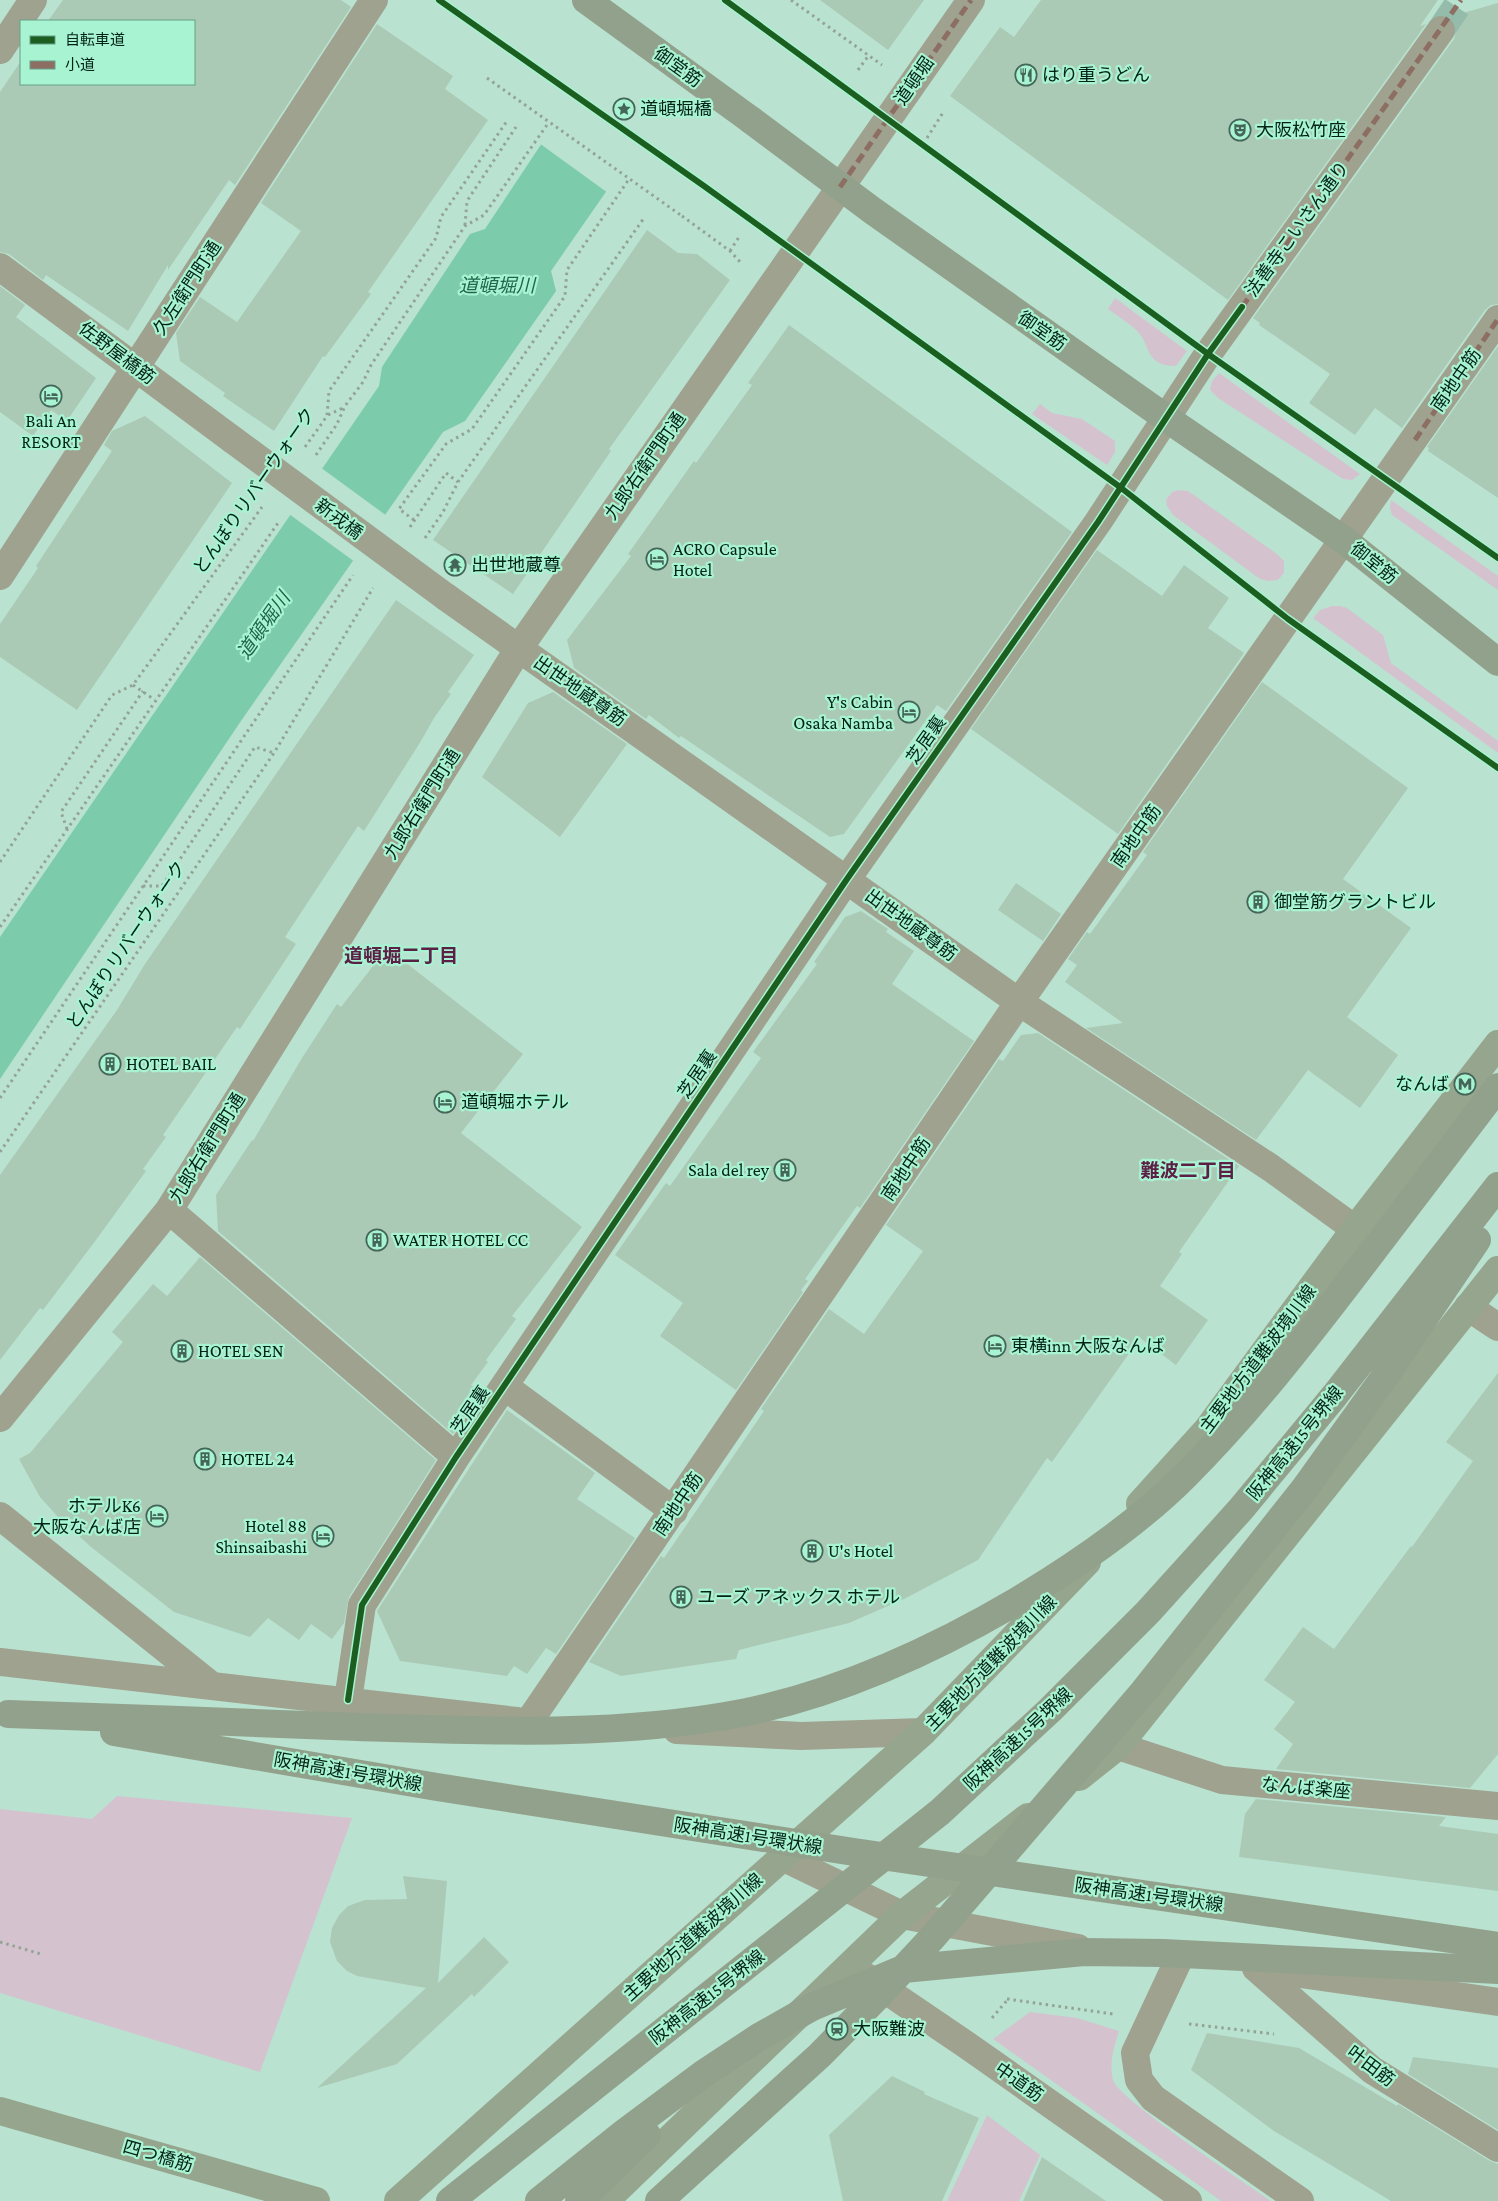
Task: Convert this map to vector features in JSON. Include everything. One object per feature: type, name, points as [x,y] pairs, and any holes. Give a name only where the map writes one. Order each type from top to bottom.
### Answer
[{"type":"highway","name":"御堂筋","points":[[586,0],[840,187],[1166,418],[1344,540],[1498,662]]},
{"type":"highway","points":[[4,1713],[438,1730],[518,1731],[596,1729],[676,1723],[744,1712],[811,1695],[886,1668],[966,1631],[1049,1582],[1117,1536],[1182,1479],[1238,1421],[1289,1360],[1498,1087]]},
{"type":"highway","name":"阪神高速15号堺線","points":[[450,2201],[940,1812],[1050,1710],[1148,1612],[1240,1509],[1335,1395],[1498,1186]]},
{"type":"highway","points":[[659,2201],[820,2055],[878,1996],[933,1937],[1144,1691],[1305,1488],[1381,1382],[1498,1210]]},
{"type":"highway","name":"阪神高速1号環状線","points":[[4,1713],[456,1790],[854,1852],[1498,1946]]},
{"type":"highway","points":[[539,2201],[687,2086],[759,2036],[812,2007],[903,1970],[1084,1952],[1162,1953],[1498,1970]]},
{"type":"highway","points":[[578,2201],[711,2075],[759,2036]]},
{"type":"main road","name":"主要地方道難波境川線","points":[[398,2201],[923,1732],[1061,1591],[1207,1430],[1355,1229],[1498,1044]]},
{"type":"main road","points":[[605,2201],[902,1915],[1118,1746],[1498,1270]]},
{"type":"main road","name":"四つ橋筋","points":[[0,2111],[316,2201]]},
{"type":"street","points":[[0,50],[33,0]]},
{"type":"street","name":"久左衛門町通","points":[[0,576],[374,0]]},
{"type":"street","name":"道頓堀","points":[[840,187],[971,0]]},
{"type":"street","name":"法善寺こいさん通り","points":[[1166,418],[1242,307],[1441,30]]},
{"type":"street","name":"九郎右衛門町通","points":[[0,1418],[169,1210],[518,648],[840,187]]},
{"type":"street","name":"佐野屋橋筋","points":[[0,266],[233,440]]},
{"type":"street","name":"南地中筋","points":[[528,1723],[1019,1002],[1415,440],[1498,319]]},
{"type":"street","name":"芝居裏","points":[[348,1700],[362,1605],[456,1457],[847,879],[1166,418]]},
{"type":"street","name":"新戎橋","points":[[233,440],[446,597]]},
{"type":"street","name":"出世地蔵尊筋","points":[[446,597],[1019,1002],[1271,1168],[1355,1229]]},
{"type":"street","points":[[169,1210],[456,1457]]},
{"type":"street","points":[[1468,1307],[1498,1327]]},
{"type":"street","points":[[504,1386],[674,1511]]},
{"type":"street","points":[[0,1516],[212,1686]]},
{"type":"street","points":[[0,1662],[348,1700],[528,1723],[801,1736],[923,1732]]},
{"type":"street","name":"なんば楽座","points":[[1118,1746],[1222,1780],[1494,1799]]},
{"type":"street","points":[[782,1857],[902,1915],[1060,1946],[1256,1968],[1498,2002]]},
{"type":"street","points":[[1179,1959],[1135,2053],[1139,2080],[1153,2098],[1300,2201]]},
{"type":"street","name":"中道筋","points":[[849,1965],[968,2046],[1188,2201]]},
{"type":"street","name":"叶田筋","points":[[1256,1968],[1372,2070],[1498,2148]]},
{"type":"path","points":[[791,0],[886,67]]},
{"type":"path","points":[[858,70],[869,55]]},
{"type":"path","points":[[487,78],[730,251],[749,271]]},
{"type":"path","points":[[926,138],[944,112]]},
{"type":"path","points":[[312,461],[337,424],[345,406],[363,382],[371,365],[465,226],[484,215],[549,122]]},
{"type":"path","points":[[465,226],[466,201],[516,127]]},
{"type":"path","points":[[414,520],[399,509],[446,444],[472,429],[554,312],[565,296],[567,270],[629,179]]},
{"type":"path","points":[[421,544],[443,512],[458,482],[644,218]]},
{"type":"path","points":[[730,251],[740,237]]},
{"type":"path","points":[[327,416],[345,406]]},
{"type":"path","points":[[409,528],[446,473],[458,482]]},
{"type":"path","points":[[0,927],[286,511]]},
{"type":"path","points":[[133,685],[156,700]]},
{"type":"path","points":[[67,830],[61,812],[142,692]]},
{"type":"path","points":[[0,1942],[41,1954]]},
{"type":"path","points":[[990,2019],[1013,1993]]},
{"type":"shaded area","points":[[1115,298],[1187,351],[1176,366],[1165,365],[1153,358],[1136,330],[1108,309]]},
{"type":"shaded area","points":[[1219,373],[1360,474],[1352,480],[1343,479],[1218,398],[1210,390],[1212,381]]},
{"type":"shaded area","points":[[1040,404],[1052,413],[1082,419],[1115,441],[1115,452],[1107,465],[1032,414]]},
{"type":"shaded area","points":[[1178,490],[1188,491],[1277,554],[1284,561],[1284,573],[1278,580],[1268,581],[1260,579],[1173,515],[1167,506],[1166,500],[1172,492]]},
{"type":"shaded area","points":[[1391,500],[1498,576],[1498,590],[1392,515],[1390,508]]},
{"type":"shaded area","points":[[1332,606],[1347,608],[1383,635],[1391,663],[1498,741],[1498,753],[1313,618],[1320,610]]},
{"type":"shaded area","points":[[117,1796],[352,1818],[260,2072],[0,1993],[0,1809],[92,1819]]},
{"type":"shaded area","points":[[1030,2012],[1077,2018],[1119,2031],[1112,2067],[1113,2080],[1120,2090],[1159,2122],[1271,2201],[1221,2201],[993,2039]]},
{"type":"shaded area","points":[[987,2115],[1040,2155],[1019,2201],[947,2201]]},
{"type":"water","name":"道頓堀川","points":[[637,0],[739,0],[551,271],[556,291],[465,421],[443,432],[243,718],[0,1079],[0,937],[379,386],[382,367],[470,234],[485,229]]},
{"type":"pier","points":[[634,0],[741,0],[608,193],[539,143]]},
{"type":"pier","points":[[320,467],[387,516],[355,562],[289,514]]},
{"type":"building","points":[[63,0],[341,0],[351,7],[235,185],[229,180],[168,270],[168,265],[128,331],[46,275],[43,280],[9,254],[0,252],[0,92],[20,62],[20,85],[195,85],[195,20],[49,20]]},
{"type":"building","points":[[820,0],[924,0],[888,50]]},
{"type":"building","points":[[1041,0],[1438,0],[1420,26],[1426,24],[1228,300],[950,96],[1000,27],[1014,37]]},
{"type":"building","points":[[1498,3],[1498,304],[1491,305],[1485,310],[1402,428],[1375,408],[1355,435],[1309,403],[1330,374],[1259,325],[1260,323],[1253,318],[1454,39],[1456,32],[1455,24],[1449,17]]},
{"type":"building","points":[[377,24],[453,76],[445,89],[488,120],[368,292],[371,294],[325,357],[323,356],[274,431],[223,396],[225,393],[180,361],[176,333],[200,297],[237,322],[301,231],[261,203]]},
{"type":"building","points":[[647,230],[678,253],[697,254],[730,280],[609,449],[611,451],[513,594],[433,540]]},
{"type":"building","points":[[0,286],[25,305],[16,317],[96,378],[67,421],[51,410],[33,436],[0,412]]},
{"type":"building","points":[[789,325],[1072,532],[946,711],[937,705],[844,834],[830,837],[681,736],[679,738],[649,715],[646,719],[574,668],[567,640],[631,556],[628,554],[694,461],[696,463],[752,385],[748,383]]},
{"type":"building","points":[[1498,346],[1498,498],[1428,451],[1429,448],[1427,447]]},
{"type":"building","points":[[145,416],[232,483],[77,710],[0,657],[0,624],[112,451],[104,445],[112,431]]},
{"type":"building","points":[[1097,550],[1162,596],[1184,565],[1229,598],[1208,628],[1244,653],[1118,834],[971,729]]},
{"type":"building","points":[[396,600],[474,655],[448,692],[451,694],[364,831],[358,826],[285,937],[296,944],[240,1029],[237,1027],[163,1135],[166,1137],[143,1169],[146,1171],[43,1310],[40,1308],[0,1360],[0,1175],[117,1010],[145,964]]},
{"type":"building","name":"御堂筋グラントビル","points":[[1262,682],[1408,788],[1343,879],[1411,928],[1347,1017],[1398,1055],[1360,1108],[1308,1070],[1256,1140],[1086,1028],[1123,1023],[1065,982],[1077,965],[1068,959],[1087,932],[1090,934],[1147,855],[1143,852]]},
{"type":"building","points":[[553,692],[627,744],[560,837],[482,777],[528,703]]},
{"type":"building","points":[[1016,883],[1061,914],[1043,941],[998,910]]},
{"type":"building","points":[[861,911],[888,929],[886,932],[914,951],[892,984],[974,1041],[860,1208],[857,1206],[805,1279],[808,1281],[801,1290],[803,1292],[736,1390],[660,1336],[683,1303],[615,1255],[666,1183],[670,1186],[761,1058],[753,1052],[817,964],[814,962],[845,917]]},
{"type":"building","points":[[387,948],[523,1054],[461,1133],[582,1227],[512,1316],[516,1319],[486,1360],[488,1362],[471,1385],[481,1392],[453,1434],[218,1231],[216,1195],[253,1141],[302,1058],[337,1004],[341,1007]]},
{"type":"building","points":[[1038,1033],[1239,1166],[1179,1252],[1182,1254],[1160,1286],[1208,1320],[1176,1365],[1140,1338],[1052,1462],[1047,1458],[978,1560],[906,1598],[849,1623],[739,1650],[736,1659],[621,1676],[589,1662],[661,1556],[664,1558],[764,1411],[761,1409],[829,1309],[864,1334],[923,1251],[886,1225],[999,1059],[1003,1061],[1021,1035]]},
{"type":"building","points":[[200,1257],[436,1460],[349,1597],[344,1623],[332,1639],[311,1624],[299,1640],[268,1618],[250,1637],[174,1612],[91,1547],[59,1518],[40,1497],[19,1459],[30,1453],[123,1342],[112,1332],[153,1284],[167,1296]]},
{"type":"building","points":[[1498,1373],[1498,1754],[1470,1788],[1276,1769],[1293,1744],[1274,1729],[1295,1702],[1264,1680],[1303,1627],[1334,1649],[1412,1547],[1473,1461],[1446,1442]]},
{"type":"building","points":[[507,1410],[595,1473],[577,1499],[635,1538],[556,1654],[546,1648],[527,1674],[514,1666],[507,1676],[400,1661],[377,1611]]},
{"type":"building","points":[[1256,1799],[1446,1817],[1439,1826],[1498,1834],[1498,1891],[1239,1857],[1245,1814]]},
{"type":"building","points":[[403,1876],[447,1881],[438,1983],[484,1937],[509,1962],[474,1997],[472,1994],[397,2064],[317,2088],[426,1988],[357,1976],[347,1971],[337,1961],[330,1942],[332,1928],[339,1915],[348,1906],[365,1900],[407,1899]]},
{"type":"building","points":[[1207,2033],[1299,2048],[1397,2106],[1398,2104],[1490,2161],[1498,2164],[1498,2201],[1391,2201],[1274,2131],[1191,2070]]},
{"type":"building","points":[[1413,2057],[1498,2068],[1498,2130],[1408,2074]]},
{"type":"building","points":[[892,2076],[925,2092],[924,2094],[979,2118],[942,2201],[843,2201],[829,2135]]},
{"type":"building","points":[[1042,2157],[1106,2201],[1023,2201]]},
{"type":"tunnel","points":[[1441,30],[1461,0]]},
{"type":"marked path","points":[[840,187],[971,0]]},
{"type":"marked path","points":[[1242,307],[1461,0]]},
{"type":"marked path","points":[[1415,440],[1498,319]]},
{"type":"cycle path","points":[[439,0],[704,186],[1120,487],[1288,619],[1498,768]]},
{"type":"cycle path","points":[[725,0],[1208,354],[1498,558]]},
{"type":"cycle path","points":[[348,1700],[362,1605],[456,1457],[847,879],[1098,522],[1208,354],[1242,307]]},
{"type":"place","name":"はり重うどん","points":[[1026,75]]},
{"type":"place","name":"道頓堀橋","points":[[624,109]]},
{"type":"place","name":"大阪松竹座","points":[[1240,130]]},
{"type":"place","name":"Bali An RESORT","points":[[51,396]]},
{"type":"place","name":"ACRO Capsule Hotel","points":[[657,559]]},
{"type":"place","name":"出世地蔵尊","points":[[455,565]]},
{"type":"place","name":"Y's Cabin Osaka Namba","points":[[909,712]]},
{"type":"place","name":"御堂筋グラントビル","points":[[1258,902]]},
{"type":"place","name":"HOTEL BAIL","points":[[110,1064]]},
{"type":"place","name":"なんば","points":[[1465,1084]]},
{"type":"place","name":"道頓堀ホテル","points":[[445,1102]]},
{"type":"place","name":"Sala del rey","points":[[785,1170]]},
{"type":"place","name":"WATER HOTEL CC","points":[[377,1240]]},
{"type":"place","name":"東横inn 大阪なんば","points":[[995,1346]]},
{"type":"place","name":"HOTEL SEN","points":[[182,1351]]},
{"type":"place","name":"HOTEL 24","points":[[205,1459]]},
{"type":"place","name":"ホテルK6 大阪なんば店","points":[[157,1516]]},
{"type":"place","name":"Hotel 88 Shinsaibashi","points":[[323,1536]]},
{"type":"place","name":"U's Hotel","points":[[812,1551]]},
{"type":"place","name":"ユーズ アネックス ホテル","points":[[681,1597]]},
{"type":"place","name":"大阪難波","points":[[837,2029]]},
{"type":"district","name":"道頓堀二丁目","points":[[401,955]]},
{"type":"district","name":"難波二丁目","points":[[1188,1170]]}]
